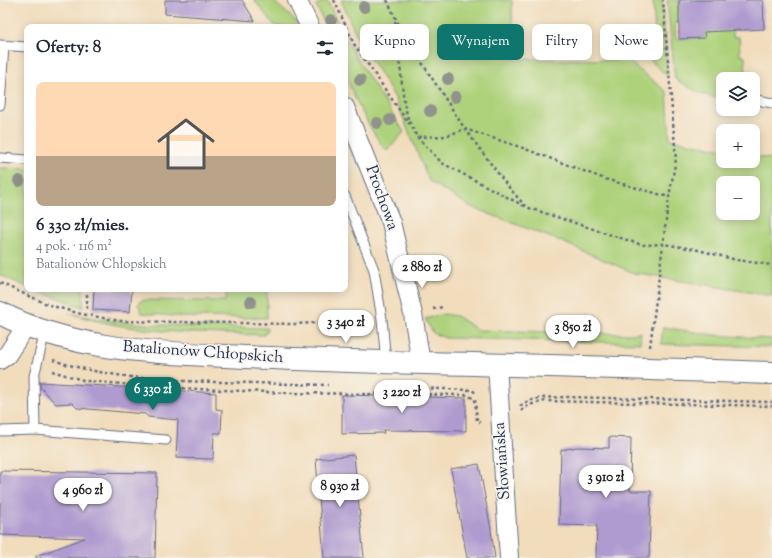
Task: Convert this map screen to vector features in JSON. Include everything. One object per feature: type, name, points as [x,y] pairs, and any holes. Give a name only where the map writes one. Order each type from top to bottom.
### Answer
[{"type":"main road","name":"Batalionów Chłopskich","points":[[0,313],[36,329],[118,348],[194,354],[386,363],[497,364],[772,373]]},
{"type":"street","points":[[297,0],[309,24]]},
{"type":"street","name":"Prochowa","points":[[348,114],[391,222],[413,314],[421,363]]},
{"type":"street","points":[[0,360],[36,329]]},
{"type":"street","name":"Słowiańska","points":[[497,364],[509,558]]},
{"type":"lane","points":[[0,105],[2,45],[24,47]]},
{"type":"lane","points":[[760,101],[772,104]]},
{"type":"lane","points":[[0,158],[24,160]]},
{"type":"lane","points":[[348,204],[374,270],[382,319],[386,363]]},
{"type":"lane","points":[[35,430],[34,376],[36,329]]},
{"type":"lane","points":[[0,431],[35,430],[166,440]]},
{"type":"path","points":[[334,0],[345,24]]},
{"type":"path","points":[[387,0],[395,21],[465,129],[506,184],[526,207]]},
{"type":"path","points":[[650,347],[669,197],[676,159],[664,0]]},
{"type":"path","points":[[395,21],[404,102],[408,119],[417,137]]},
{"type":"path","points":[[348,31],[354,44],[417,137],[442,163],[526,207],[642,245],[663,244],[694,249],[737,260],[772,265]]},
{"type":"path","points":[[417,137],[446,136],[465,129],[520,147],[605,179],[669,197]]},
{"type":"path","points":[[0,283],[49,305],[81,314],[121,321],[294,324],[334,322]]},
{"type":"path","points":[[87,292],[87,309]]},
{"type":"path","points":[[52,371],[86,381],[156,387],[288,392],[466,395],[475,399],[476,421],[485,422]]},
{"type":"path","points":[[517,408],[526,402],[538,398],[772,402]]},
{"type":"path","points":[[519,413],[529,405],[545,401],[772,406]]},
{"type":"green space","points":[[254,0],[272,0],[298,24],[274,24]]},
{"type":"green space","points":[[327,0],[339,24],[325,24],[316,5]]},
{"type":"green space","points":[[341,0],[512,0],[512,24],[437,24],[437,60],[629,60],[667,92],[670,139],[716,149],[716,168],[760,168],[760,157],[772,159],[772,296],[634,273],[560,241],[471,207],[429,181],[394,96],[371,60],[429,60],[429,24],[360,24],[360,42]]},
{"type":"green space","points":[[653,0],[662,0],[668,77],[650,60],[663,60],[663,24],[654,24]]},
{"type":"green space","points":[[667,0],[679,0],[679,23],[675,23],[676,39],[704,38],[704,21],[733,30],[733,37],[739,37],[740,56],[745,56],[746,72],[716,72],[716,98],[705,95],[675,79]]},
{"type":"green space","points":[[348,42],[354,54],[404,132],[387,151],[369,125],[348,82]]},
{"type":"green space","points":[[0,168],[24,169],[24,286],[0,275]]},
{"type":"green space","points":[[40,292],[83,292],[83,307]]},
{"type":"green space","points":[[226,292],[267,292],[267,318],[183,317],[142,313],[138,304],[142,300],[225,301]]},
{"type":"green space","points":[[69,313],[93,318],[143,324],[267,328],[267,332],[263,335],[214,334],[141,329],[93,320]]},
{"type":"green space","points":[[444,314],[456,316],[478,330],[632,334],[641,332],[640,343],[445,338],[433,333],[425,319]]},
{"type":"green space","points":[[663,327],[713,335],[772,339],[772,347],[661,344]]},
{"type":"building","points":[[165,0],[242,0],[255,21],[165,14]]},
{"type":"building","points":[[679,0],[763,0],[764,29],[704,32],[705,38],[679,39]]},
{"type":"building","points":[[94,292],[132,292],[130,312],[93,310]]},
{"type":"building","points":[[40,382],[216,393],[216,409],[222,410],[221,433],[214,433],[213,459],[176,458],[178,420],[148,417],[145,414],[77,408],[72,403],[56,404],[40,387]]},
{"type":"building","points":[[342,395],[466,398],[466,431],[383,430],[384,433],[342,434]]},
{"type":"building","points":[[609,437],[631,438],[630,491],[651,491],[649,558],[596,558],[597,526],[559,525],[561,450],[577,447],[609,448]]},
{"type":"building","points":[[354,455],[364,558],[324,558],[316,459]]},
{"type":"building","points":[[479,464],[495,558],[467,558],[451,469]]},
{"type":"building","points":[[0,471],[157,473],[155,558],[36,558],[36,556],[85,538],[0,535]]}]
